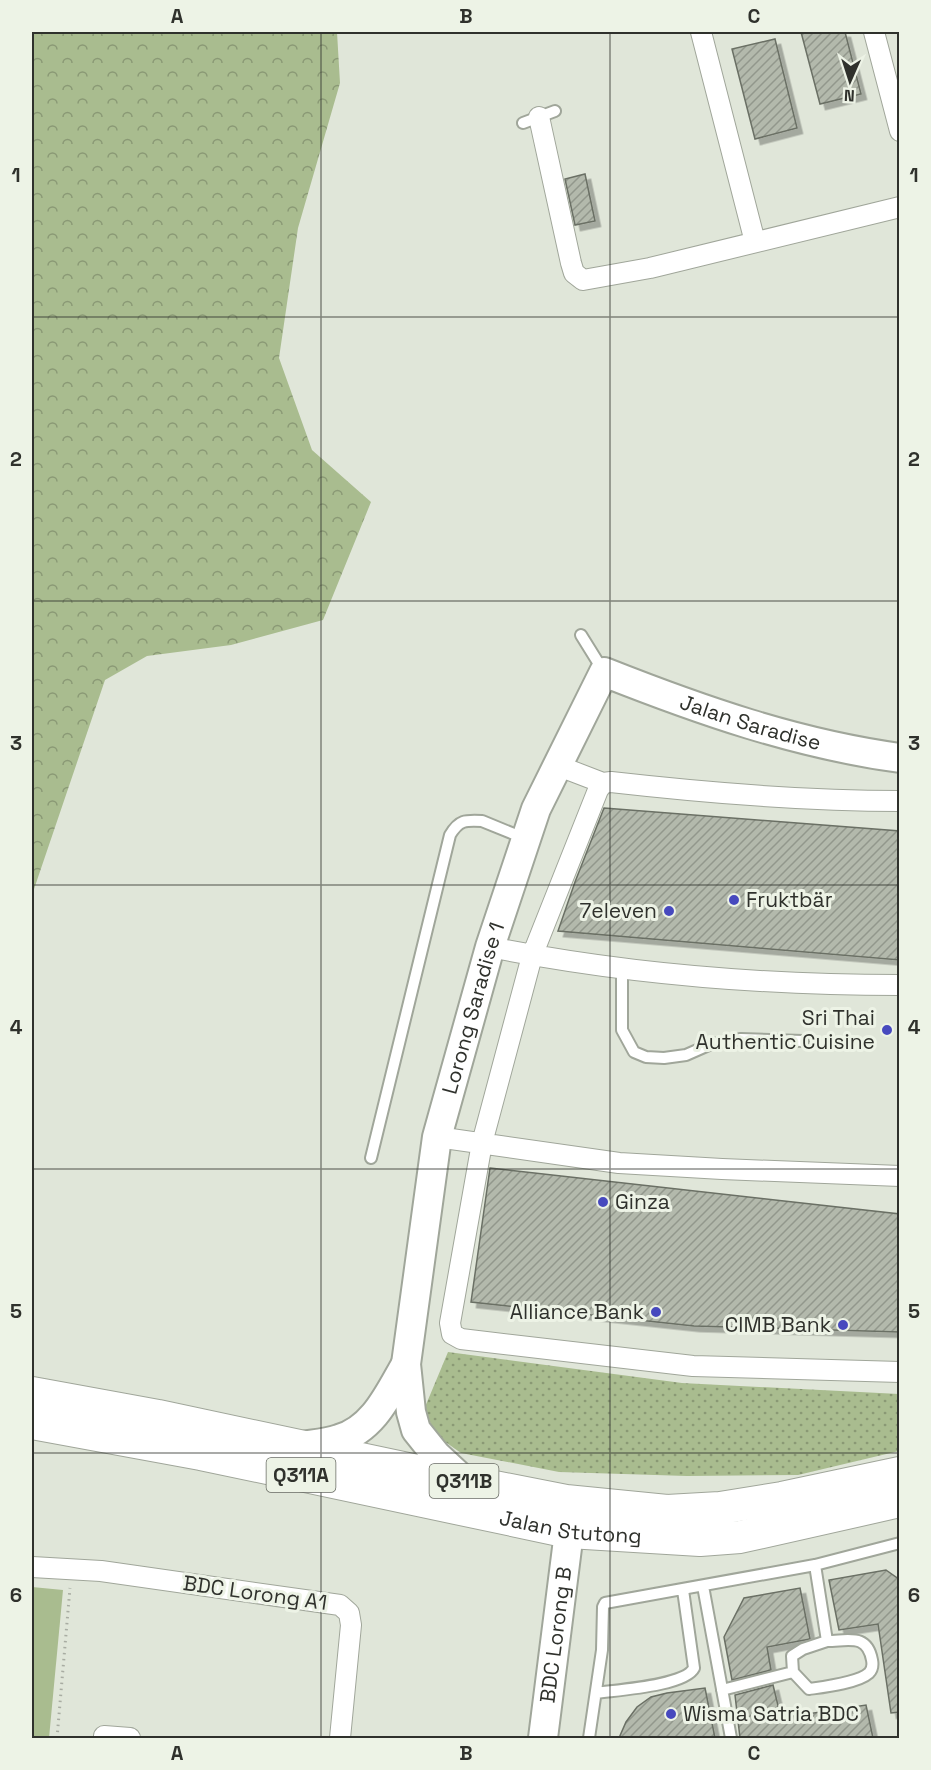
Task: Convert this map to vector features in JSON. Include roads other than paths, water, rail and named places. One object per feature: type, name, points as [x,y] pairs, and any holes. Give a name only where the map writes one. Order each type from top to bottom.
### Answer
[{"type":"main road","name":"Jalan Stutong","points":[[32,1393],[158,1416],[566,1501],[667,1511],[720,1508],[782,1498],[900,1473]]},
{"type":"main road","name":"Jalan Stutong","points":[[32,1423],[201,1454],[569,1532],[710,1540],[740,1537],[900,1501]]},
{"type":"main road","points":[[566,1501],[569,1532]]},
{"type":"street","points":[[701,32],[755,242]]},
{"type":"street","points":[[874,32],[900,131]]},
{"type":"street","points":[[539,117],[571,263],[574,273],[583,280],[650,268],[900,207]]},
{"type":"street","name":"Jalan Saradise","points":[[604,672],[704,710],[788,737],[856,752],[900,758]]},
{"type":"street","name":"Lorong Saradise 1","points":[[406,1364],[437,1137],[490,947],[536,809],[604,672]]},
{"type":"street","points":[[556,765],[603,783],[827,801],[900,801]]},
{"type":"street","points":[[603,783],[598,790],[573,868],[532,956],[482,1143],[473,1237],[450,1323],[452,1334],[461,1339],[693,1366],[900,1372]]},
{"type":"street","points":[[490,947],[622,970],[814,985],[900,985]]},
{"type":"street","points":[[437,1137],[619,1163],[900,1176]]},
{"type":"street","points":[[302,1446],[339,1439],[356,1432],[374,1417],[387,1399],[406,1364]]},
{"type":"street","points":[[406,1364],[411,1412],[416,1430],[436,1455],[464,1481]]},
{"type":"street","name":"BDC Lorong B","points":[[543,1738],[569,1532]]},
{"type":"street","name":"BDC Lorong A1","points":[[32,1567],[102,1571],[340,1605],[349,1613],[351,1625],[340,1738]]},
{"type":"street","points":[[104,1736],[130,1738]]},
{"type":"lane","points":[[581,635],[604,672]]},
{"type":"lane","points":[[371,1158],[450,835],[455,826],[462,822],[482,821],[526,839]]},
{"type":"lane","points":[[622,970],[622,1030],[634,1052],[646,1058],[686,1055],[711,1044],[741,1040],[803,1041]]},
{"type":"lane","points":[[589,1738],[602,1650],[605,1603],[815,1565],[900,1543]]},
{"type":"lane","points":[[815,1565],[827,1641]]},
{"type":"lane","points":[[703,1586],[731,1738]]},
{"type":"lane","points":[[596,1693],[672,1682],[692,1672],[694,1668],[682,1590]]},
{"type":"lane","points":[[827,1641],[860,1641],[866,1645],[871,1651],[873,1665],[870,1672],[862,1678],[809,1689],[793,1672],[792,1656],[803,1649],[827,1641]]},
{"type":"lane","points":[[722,1690],[793,1672]]},
{"type":"place","name":"Fruktbär","points":[[734,900]]},
{"type":"place","name":"7eleven","points":[[669,911]]},
{"type":"place","name":"Sri Thai Authentic Cuisine","points":[[887,1030]]},
{"type":"place","name":"Ginza","points":[[603,1202]]},
{"type":"place","name":"Alliance Bank","points":[[656,1312]]},
{"type":"place","name":"CIMB Bank","points":[[843,1325]]},
{"type":"place","name":"Wisma Satria BDC","points":[[671,1714]]}]
